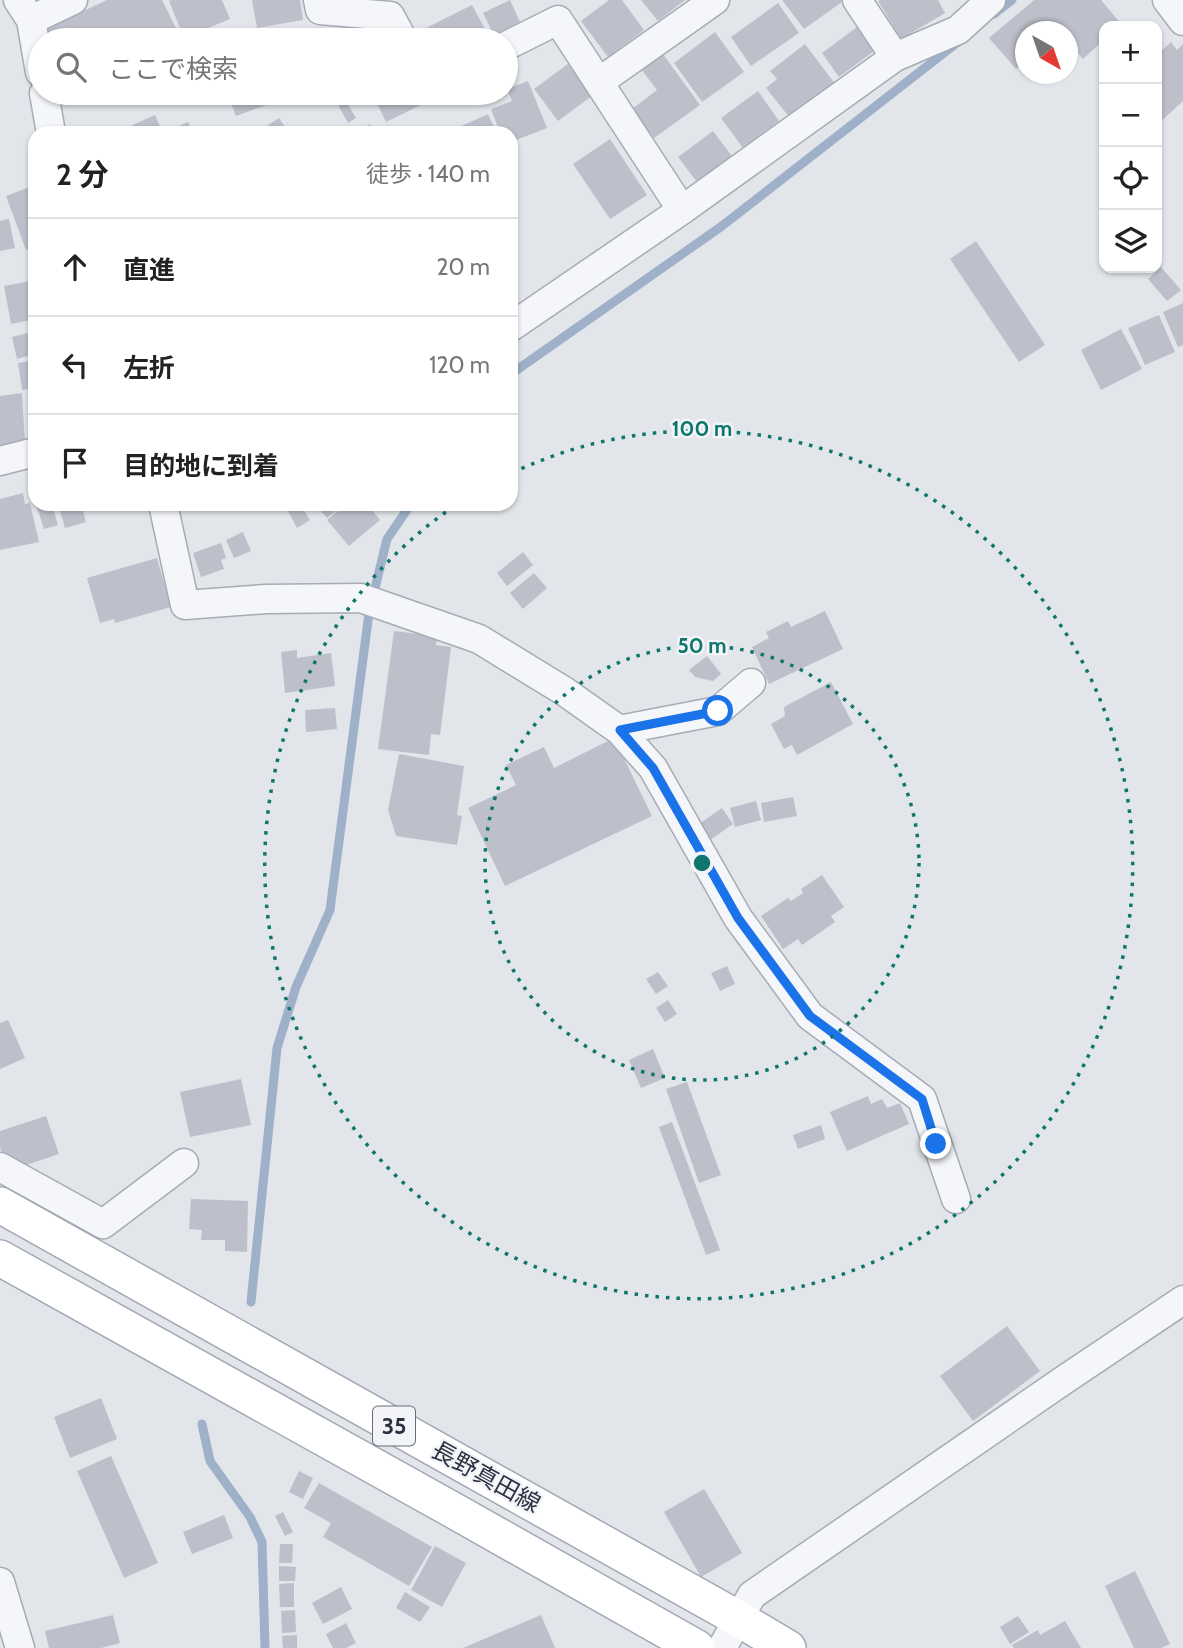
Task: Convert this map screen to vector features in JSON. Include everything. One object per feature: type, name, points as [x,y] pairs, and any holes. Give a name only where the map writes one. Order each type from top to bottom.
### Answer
[{"type":"main road","name":"長野真田線","points":[[0,1205],[94,1238],[730,1633],[788,1648]]},
{"type":"main road","name":"長野真田線","points":[[0,1258],[697,1648]]},
{"type":"street","points":[[29,28],[24,10],[73,0]]},
{"type":"street","points":[[318,0],[320,10],[390,16],[396,28]]},
{"type":"street","points":[[599,82],[715,0]]},
{"type":"street","points":[[857,0],[895,57]]},
{"type":"street","points":[[518,322],[682,211],[895,57],[958,30],[990,0]]},
{"type":"street","points":[[1167,0],[1183,21]]},
{"type":"street","points":[[518,40],[558,20],[682,211]]},
{"type":"street","points":[[46,105],[50,126]]},
{"type":"street","points":[[0,461],[28,454]]},
{"type":"street","points":[[165,511],[185,605],[266,599],[371,601],[480,639],[564,691],[620,730],[653,768],[738,918],[810,1016],[922,1099],[956,1199]]},
{"type":"street","points":[[620,730],[718,711],[751,683]]},
{"type":"street","points":[[0,1167],[94,1238],[184,1163]]},
{"type":"street","points":[[730,1633],[752,1595],[1183,1300]]},
{"type":"street","points":[[0,1582],[20,1648]]},
{"type":"building","points":[[107,0],[162,0],[176,28],[47,28]]},
{"type":"building","points":[[222,0],[230,19],[208,28],[180,28],[169,1]]},
{"type":"building","points":[[252,0],[300,0],[303,20],[257,28]]},
{"type":"building","points":[[510,0],[520,22],[508,28],[490,28],[483,13]]},
{"type":"building","points":[[609,0],[622,0],[644,30],[608,57],[581,21]]},
{"type":"building","points":[[641,0],[685,0],[658,21]]},
{"type":"building","points":[[782,0],[841,0],[842,2],[804,29]]},
{"type":"building","points":[[938,0],[945,13],[901,39],[878,1]]},
{"type":"building","points":[[1034,0],[1101,0],[1119,21],[1099,21],[1099,45],[1083,59],[1078,53],[1078,21],[1015,21],[1015,68],[989,38]]},
{"type":"building","points":[[778,3],[799,33],[751,66],[731,37]]},
{"type":"building","points":[[472,5],[484,28],[426,28]]},
{"type":"building","points":[[857,27],[874,51],[839,77],[822,53]]},
{"type":"building","points":[[715,32],[744,72],[702,102],[674,63]]},
{"type":"building","points":[[1171,42],[1177,50],[1183,44],[1183,101],[1162,120],[1162,84],[1162,50]]},
{"type":"building","points":[[805,44],[835,84],[790,118],[766,88],[777,79],[770,71]]},
{"type":"building","points":[[663,54],[700,105],[654,138],[632,109],[657,90],[641,69]]},
{"type":"building","points":[[568,64],[592,96],[558,121],[534,89]]},
{"type":"building","points":[[528,81],[547,128],[518,139],[518,126],[497,126],[491,109],[502,105],[518,105],[518,85]]},
{"type":"building","points":[[758,91],[779,121],[743,148],[721,118]]},
{"type":"building","points":[[232,105],[266,105],[236,116]]},
{"type":"building","points":[[338,105],[348,105],[356,118],[348,123]]},
{"type":"building","points":[[378,105],[421,105],[386,122]]},
{"type":"building","points":[[488,114],[494,126],[461,126]]},
{"type":"building","points":[[155,115],[160,126],[131,126]]},
{"type":"building","points":[[279,118],[284,126],[267,126]]},
{"type":"building","points":[[713,131],[735,160],[700,186],[678,157]]},
{"type":"building","points":[[610,139],[647,195],[610,219],[573,164]]},
{"type":"building","points":[[28,188],[28,249],[26,250],[6,196]]},
{"type":"building","points":[[9,219],[15,248],[0,251],[0,221]]},
{"type":"building","points":[[976,241],[1045,345],[1019,362],[950,259]]},
{"type":"building","points":[[1162,268],[1181,290],[1167,301],[1148,279],[1154,273],[1162,273]]},
{"type":"building","points":[[28,281],[28,320],[11,324],[4,286]]},
{"type":"building","points":[[1183,303],[1183,345],[1178,347],[1163,312]]},
{"type":"building","points":[[1159,315],[1175,352],[1145,365],[1128,328]]},
{"type":"building","points":[[1121,329],[1142,369],[1101,390],[1081,350]]},
{"type":"building","points":[[28,333],[28,356],[17,359],[12,337]]},
{"type":"building","points":[[28,361],[28,389],[22,390],[18,363]]},
{"type":"building","points":[[22,393],[25,443],[0,445],[0,396]]},
{"type":"building","points":[[23,493],[28,511],[32,511],[39,542],[0,550],[0,499]]},
{"type":"building","points":[[38,511],[54,511],[58,525],[44,529]]},
{"type":"building","points":[[60,511],[83,511],[86,522],[65,528]]},
{"type":"building","points":[[288,511],[304,511],[310,520],[297,528]]},
{"type":"building","points":[[321,511],[336,511],[327,518]]},
{"type":"building","points":[[338,511],[373,511],[380,520],[349,546],[327,520]]},
{"type":"building","points":[[243,532],[251,551],[234,558],[226,540]]},
{"type":"building","points":[[221,543],[226,558],[221,560],[224,569],[201,577],[193,553]]},
{"type":"building","points":[[523,552],[533,565],[507,586],[497,573]]},
{"type":"building","points":[[157,558],[171,607],[115,623],[114,619],[100,623],[87,578]]},
{"type":"building","points":[[534,573],[547,588],[523,609],[510,593]]},
{"type":"building","points":[[825,611],[843,649],[769,684],[752,647],[769,638],[766,632],[788,621],[791,627]]},
{"type":"building","points":[[394,631],[437,636],[436,645],[451,647],[440,735],[431,734],[429,755],[378,749]]},
{"type":"building","points":[[297,650],[297,658],[331,653],[335,686],[285,693],[281,652]]},
{"type":"building","points":[[707,656],[721,674],[713,681],[695,677],[689,670]]},
{"type":"building","points":[[831,682],[853,724],[797,755],[792,745],[784,749],[771,724],[785,716],[784,707]]},
{"type":"building","points":[[335,708],[337,729],[306,732],[305,710]]},
{"type":"building","points":[[614,738],[652,816],[505,886],[468,808],[516,785],[506,765],[544,747],[554,768]]},
{"type":"building","points":[[399,754],[464,766],[457,815],[462,816],[457,845],[396,836],[388,810]]},
{"type":"building","points":[[793,797],[797,816],[764,822],[761,803]]},
{"type":"building","points":[[756,801],[761,820],[735,827],[730,808]]},
{"type":"building","points":[[722,808],[733,824],[710,840],[699,824]]},
{"type":"building","points":[[822,875],[844,907],[831,916],[835,922],[802,945],[798,939],[783,949],[761,916],[788,898],[791,901],[803,893],[801,889]]},
{"type":"building","points":[[727,966],[735,984],[720,991],[711,973]]},
{"type":"building","points":[[658,972],[668,986],[656,994],[646,979]]},
{"type":"building","points":[[668,1000],[677,1014],[665,1022],[656,1008]]},
{"type":"building","points":[[8,1020],[25,1058],[0,1069],[0,1023]]},
{"type":"building","points":[[653,1049],[665,1078],[641,1088],[629,1060]]},
{"type":"building","points":[[241,1079],[251,1125],[190,1137],[180,1092]]},
{"type":"building","points":[[687,1082],[721,1175],[699,1183],[666,1089]]},
{"type":"building","points":[[868,1096],[871,1104],[882,1099],[887,1108],[900,1103],[909,1124],[847,1151],[830,1112]]},
{"type":"building","points":[[46,1116],[59,1154],[8,1171],[0,1147],[0,1131]]},
{"type":"building","points":[[672,1122],[720,1250],[706,1255],[659,1127]]},
{"type":"building","points":[[821,1125],[825,1139],[798,1149],[793,1135]]},
{"type":"building","points":[[191,1199],[248,1201],[247,1252],[225,1251],[225,1240],[201,1240],[202,1230],[189,1229]]},
{"type":"building","points":[[1007,1326],[1040,1371],[973,1421],[940,1376]]},
{"type":"building","points":[[101,1398],[117,1439],[70,1458],[54,1417]]},
{"type":"building","points":[[111,1456],[158,1563],[124,1578],[77,1471]]},
{"type":"building","points":[[299,1471],[313,1478],[303,1499],[289,1492]]},
{"type":"building","points":[[319,1483],[432,1547],[409,1586],[323,1537],[331,1523],[304,1508]]},
{"type":"building","points":[[704,1489],[742,1553],[701,1577],[664,1512]]},
{"type":"building","points":[[283,1512],[293,1532],[285,1536],[275,1516]]},
{"type":"building","points":[[224,1515],[233,1538],[192,1554],[183,1532]]},
{"type":"building","points":[[280,1544],[293,1544],[292,1563],[279,1563]]},
{"type":"building","points":[[435,1546],[466,1563],[442,1607],[411,1590]]},
{"type":"building","points":[[279,1566],[296,1567],[295,1581],[279,1581]]},
{"type":"building","points":[[1135,1571],[1170,1644],[1161,1648],[1134,1648],[1105,1586]]},
{"type":"building","points":[[294,1583],[294,1607],[280,1607],[279,1584]]},
{"type":"building","points":[[341,1587],[352,1609],[323,1624],[312,1603]]},
{"type":"building","points":[[405,1592],[430,1607],[420,1622],[396,1608]]},
{"type":"building","points":[[295,1610],[296,1632],[282,1633],[281,1611]]},
{"type":"building","points":[[113,1615],[120,1643],[101,1648],[49,1648],[45,1631]]},
{"type":"building","points":[[541,1615],[555,1648],[463,1648]]},
{"type":"building","points":[[1018,1616],[1029,1632],[1010,1644],[1000,1627]]},
{"type":"building","points":[[1065,1621],[1081,1648],[1014,1648],[1012,1645],[1038,1630],[1040,1635]]},
{"type":"building","points":[[346,1623],[356,1643],[346,1648],[333,1648],[326,1634]]},
{"type":"building","points":[[297,1635],[297,1648],[283,1648],[282,1636]]},
{"type":"waterway","points":[[994,14],[1012,0]]},
{"type":"waterway","points":[[518,369],[722,226],[958,42]]},
{"type":"waterway","points":[[251,1302],[277,1048],[296,987],[330,910],[369,613],[387,539],[406,511]]},
{"type":"waterway","points":[[202,1424],[210,1461],[250,1517],[262,1542],[265,1648]]},
{"type":"route","points":[[718,711],[620,730],[653,768],[738,918],[810,1016],[922,1099],[936,1144]]}]
